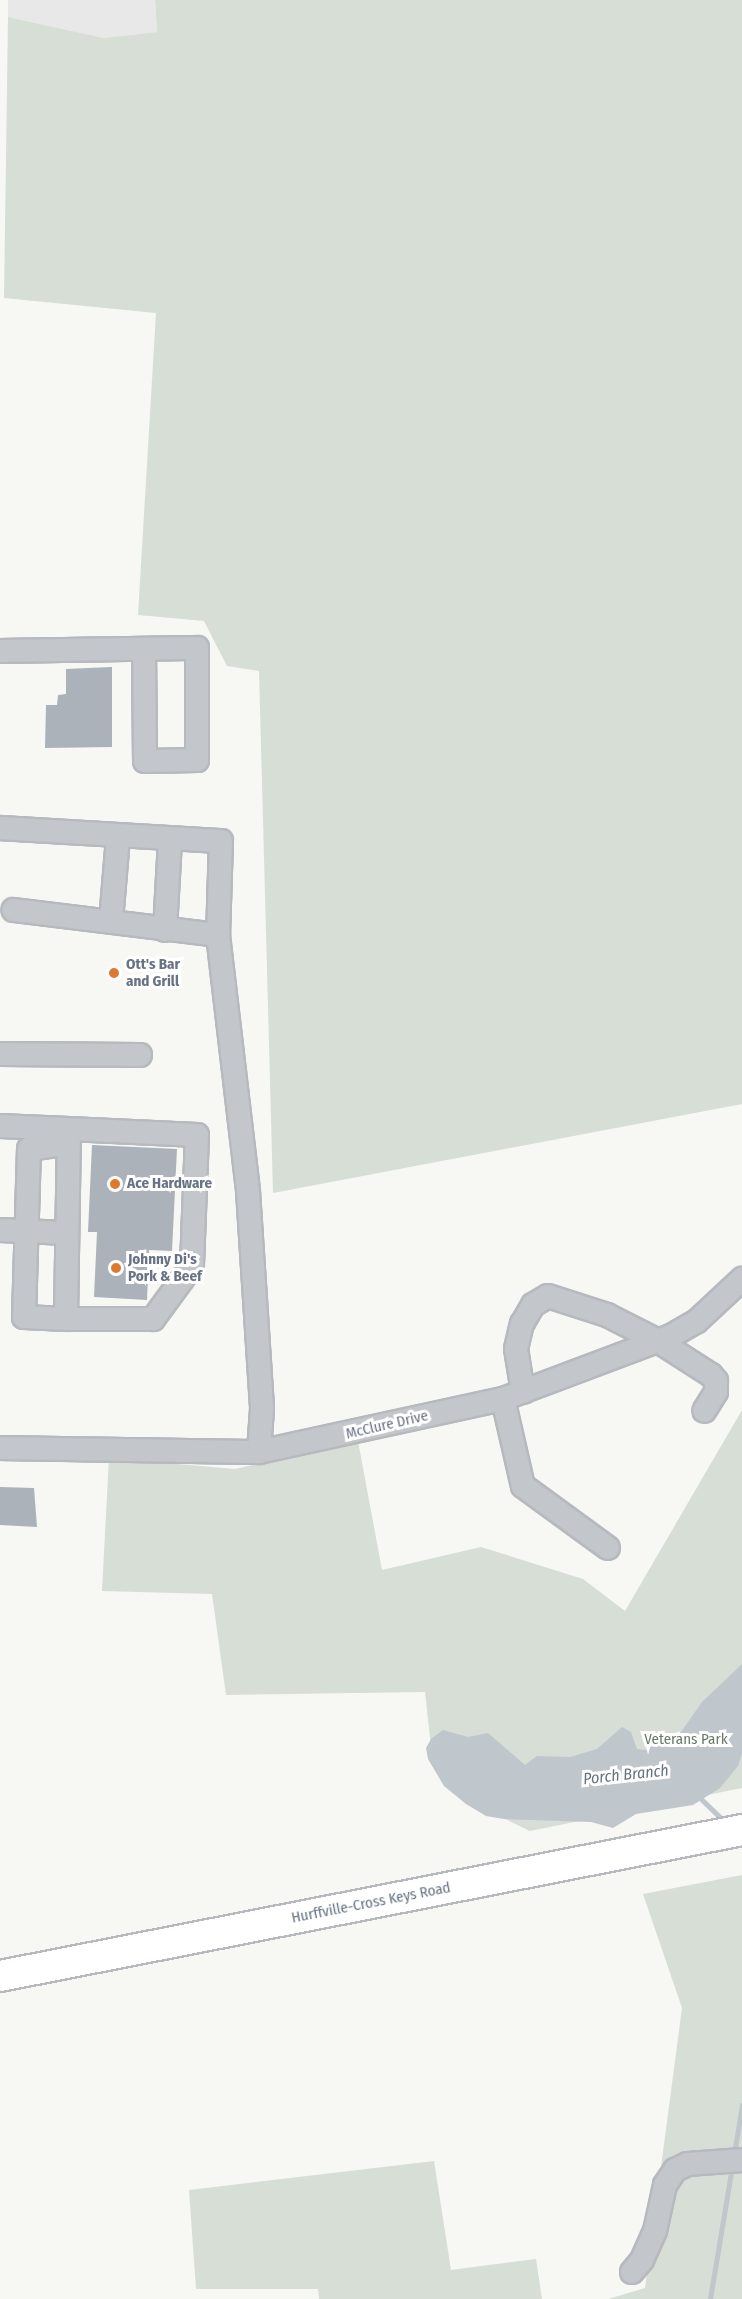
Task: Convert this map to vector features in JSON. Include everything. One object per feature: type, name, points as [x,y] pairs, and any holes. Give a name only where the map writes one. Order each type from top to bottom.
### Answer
[{"type":"main road","name":"Hurffville-Cross Keys Road","points":[[0,1976],[731,1832]]},
{"type":"street","points":[[0,651],[144,651],[197,648],[197,760],[145,761],[144,651]]},
{"type":"street","points":[[0,828],[118,838],[221,841],[218,934],[248,1191],[262,1409],[259,1452]]},
{"type":"street","points":[[111,921],[118,838]]},
{"type":"street","points":[[165,930],[170,840]]},
{"type":"street","points":[[5,910],[111,921],[165,930],[218,934]]},
{"type":"street","points":[[0,1054],[140,1055]]},
{"type":"street","points":[[0,1126],[69,1136],[197,1135],[192,1266],[153,1319],[24,1317],[29,1149],[69,1136]]},
{"type":"street","points":[[66,1319],[69,1136]]},
{"type":"street","points":[[0,1230],[67,1233]]},
{"type":"street","name":"McClure Drive","points":[[0,1448],[259,1452],[513,1395],[658,1341],[697,1321],[742,1279]]},
{"type":"street","points":[[608,1548],[523,1486],[513,1395],[516,1349],[522,1324],[533,1305],[548,1296],[576,1302],[658,1341],[716,1381],[716,1392],[704,1411]]},
{"type":"street","points":[[632,2271],[642,2260],[655,2231],[664,2185],[675,2170],[688,2164],[742,2160]]},
{"type":"shaded area","points":[[8,0],[155,0],[157,32],[104,38],[8,17]]},
{"type":"green space","points":[[155,0],[742,0],[742,1104],[273,1193],[259,671],[227,666],[204,621],[138,615],[156,313],[4,298],[8,17],[104,38],[157,32]]},
{"type":"green space","points":[[742,1410],[742,1788],[530,1831],[501,1817],[486,1816],[457,1783],[431,1747],[425,1692],[226,1695],[212,1594],[102,1591],[109,1458],[235,1469],[358,1441],[382,1570],[481,1547],[583,1579],[625,1611]]},
{"type":"green space","points":[[742,1875],[742,2299],[608,2299],[645,2288],[682,2008],[643,1894]]},
{"type":"green space","points":[[434,2161],[451,2270],[536,2259],[542,2299],[319,2299],[318,2289],[196,2289],[189,2190]]},
{"type":"water","name":"Veterans Park","points":[[742,1664],[742,1754],[738,1766],[720,1788],[693,1805],[636,1814],[613,1828],[591,1822],[504,1819],[486,1816],[466,1804],[444,1786],[428,1759],[426,1748],[431,1739],[443,1730],[468,1737],[488,1733],[525,1765],[537,1756],[570,1757],[597,1749],[622,1727],[631,1732],[637,1749],[646,1750],[660,1738],[681,1732],[702,1702]]},
{"type":"building","points":[[112,667],[112,747],[45,748],[46,705],[57,705],[58,695],[66,694],[66,669]]},
{"type":"building","points":[[92,1145],[177,1149],[172,1251],[149,1250],[147,1300],[94,1297],[97,1232],[88,1232]]},
{"type":"building","points":[[0,1487],[34,1488],[37,1527],[0,1525]]},
{"type":"waterway","name":"Porch Branch","points":[[698,1796],[726,1823]]},
{"type":"waterway","name":"Porch Branch","points":[[734,2154],[742,2105]]},
{"type":"waterway","name":"Porch Branch","points":[[710,2299],[732,2166]]},
{"type":"place","name":"Ott's Bar and Grill","points":[[114,973]]},
{"type":"place","name":"Ace Hardware","points":[[115,1184]]},
{"type":"place","name":"Johnny Di's Pork & Beef","points":[[116,1268]]}]
